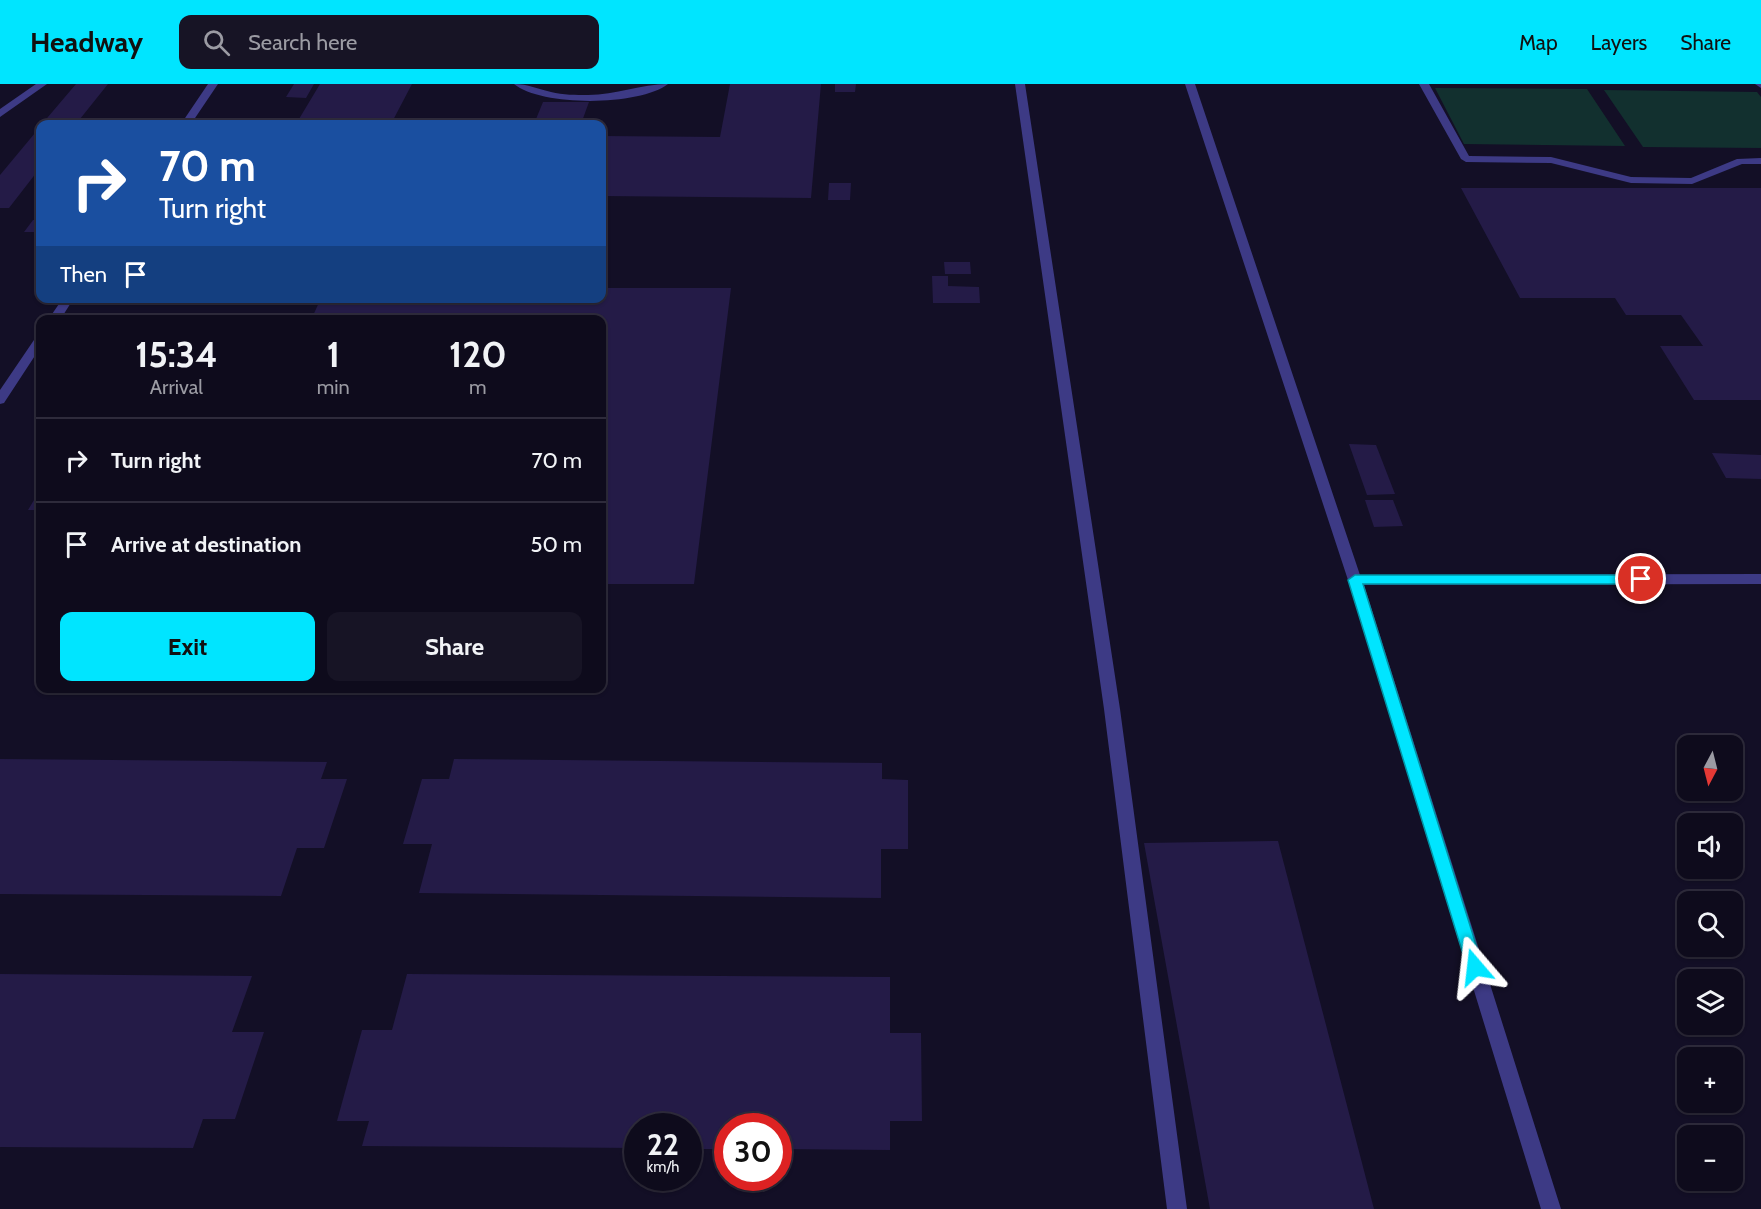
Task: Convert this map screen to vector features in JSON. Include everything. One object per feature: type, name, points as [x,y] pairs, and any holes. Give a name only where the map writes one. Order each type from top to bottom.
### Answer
[{"type":"street","points":[[0,114],[42,84]]},
{"type":"street","points":[[189,120],[213,84]]},
{"type":"street","points":[[519,84],[543,93],[584,98],[628,94],[663,84]]},
{"type":"street","points":[[1020,84],[1112,709],[1177,1209]]},
{"type":"street","points":[[1190,84],[1355,580],[1551,1209]]},
{"type":"street","points":[[1424,84],[1466,159],[1551,160],[1631,180],[1692,181],[1742,161],[1761,161]]},
{"type":"street","points":[[0,400],[36,346]]},
{"type":"street","points":[[1355,580],[1761,579]]},
{"type":"green space","points":[[1435,88],[1587,89],[1625,146],[1464,144]]},
{"type":"green space","points":[[1604,90],[1757,92],[1761,97],[1761,148],[1643,147]]},
{"type":"building","points":[[76,84],[108,84],[79,120],[45,120]]},
{"type":"building","points":[[294,84],[314,84],[306,98],[286,97]]},
{"type":"building","points":[[320,84],[412,84],[393,120],[298,120]]},
{"type":"building","points":[[730,84],[821,84],[811,198],[606,196],[606,136],[720,137]]},
{"type":"building","points":[[835,84],[856,84],[855,92],[835,92]]},
{"type":"building","points":[[543,102],[589,102],[582,120],[536,120]]},
{"type":"building","points":[[36,132],[36,173],[9,208],[0,208],[0,175]]},
{"type":"building","points":[[829,183],[851,183],[850,200],[828,200]]},
{"type":"building","points":[[1461,188],[1761,188],[1761,400],[1694,400],[1660,346],[1703,346],[1681,315],[1626,315],[1615,298],[1520,298]]},
{"type":"building","points":[[33,220],[36,220],[36,232],[24,232]]},
{"type":"building","points":[[944,262],[970,262],[971,274],[945,274]]},
{"type":"building","points":[[932,276],[948,276],[948,286],[979,287],[980,303],[933,303]]},
{"type":"building","points":[[606,288],[731,288],[694,584],[606,584],[606,315],[313,315],[319,303],[606,303]]},
{"type":"building","points":[[1349,444],[1376,445],[1395,494],[1367,495]]},
{"type":"building","points":[[1712,453],[1761,455],[1761,479],[1726,478]]},
{"type":"building","points":[[36,497],[36,510],[28,510]]},
{"type":"building","points":[[1365,500],[1393,500],[1403,526],[1374,527]]},
{"type":"building","points":[[0,759],[327,762],[321,779],[347,779],[324,848],[297,848],[281,896],[0,894]]},
{"type":"building","points":[[454,759],[882,763],[882,779],[908,780],[908,849],[881,849],[881,898],[419,893],[432,844],[403,844],[422,779],[449,779]]},
{"type":"building","points":[[1278,841],[1374,1209],[1210,1209],[1144,843]]},
{"type":"building","points":[[0,974],[252,976],[232,1032],[264,1032],[235,1119],[203,1119],[193,1148],[0,1147]]},
{"type":"building","points":[[407,974],[890,977],[890,1033],[921,1033],[922,1121],[890,1121],[890,1150],[792,1149],[792,1113],[714,1113],[714,1149],[702,1149],[702,1113],[624,1113],[624,1148],[362,1146],[369,1121],[337,1121],[362,1030],[392,1030]]},
{"type":"route","points":[[1475,967],[1355,580],[1641,579]]}]
